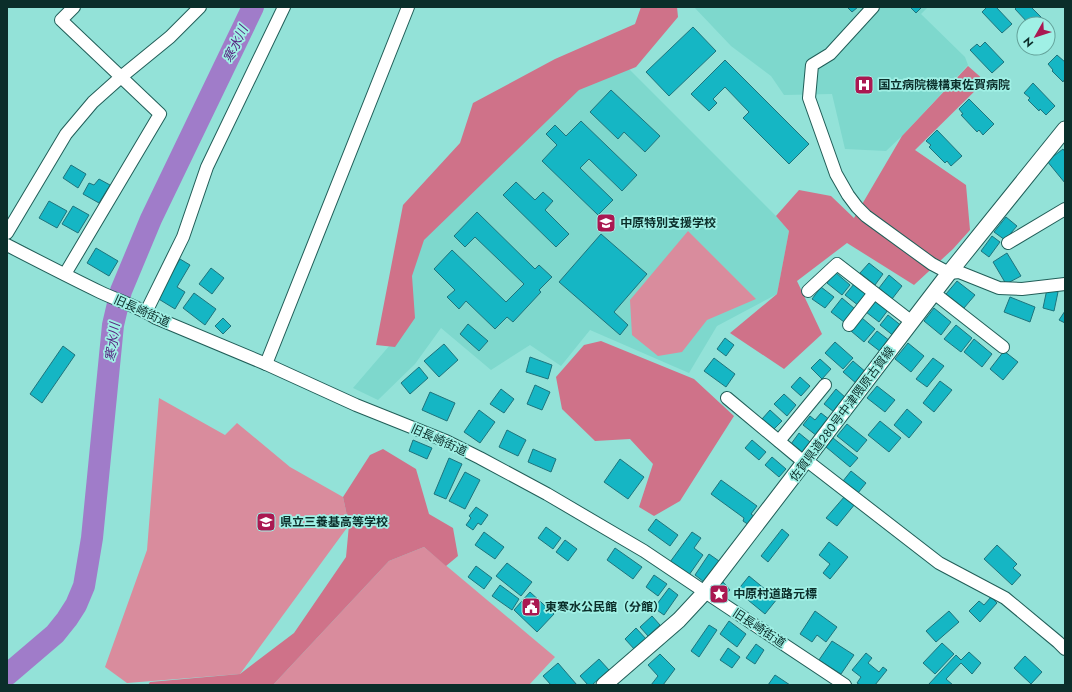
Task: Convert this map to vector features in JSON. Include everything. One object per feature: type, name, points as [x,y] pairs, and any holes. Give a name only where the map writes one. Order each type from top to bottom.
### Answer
[{"type":"main road","name":"佐賀県道280号中津隈原古賀線","points":[[604,685],[679,620],[705,592],[949,273],[1065,129]]},
{"type":"street","points":[[65,274],[160,114],[61,20],[74,7]]},
{"type":"street","points":[[7,233],[66,134],[93,102],[120,77],[170,37],[200,7]]},
{"type":"street","points":[[146,312],[183,237],[207,167],[284,7]]},
{"type":"street","points":[[266,364],[408,7]]},
{"type":"street","points":[[873,7],[830,54],[812,65],[809,98],[836,174],[848,195],[866,216],[932,264],[949,273],[959,272],[999,288],[1022,289],[1065,284]]},
{"type":"street","points":[[1008,243],[1065,209]]},
{"type":"street","name":"旧長崎街道","points":[[7,245],[102,293],[146,312],[156,318],[266,364],[356,405],[446,441],[480,458],[547,494],[644,551],[845,685]]},
{"type":"street","points":[[808,291],[837,264],[912,322]]},
{"type":"street","points":[[849,325],[874,293]]},
{"type":"street","points":[[934,293],[1003,347]]},
{"type":"street","points":[[778,441],[824,385]]},
{"type":"street","points":[[727,398],[799,458],[806,460],[939,563],[1005,598],[1065,649]]},
{"type":"shaded area","points":[[641,7],[677,7],[678,17],[636,67],[579,90],[424,240],[412,276],[415,318],[395,347],[376,345],[403,205],[460,143],[473,103],[555,59],[635,24]]},
{"type":"shaded area","name":"国立病院機構東佐賀病院","points":[[694,7],[928,7],[921,14],[965,57],[968,65],[902,136],[886,151],[845,149],[832,94],[784,95],[771,76],[731,46]]},
{"type":"shaded area","name":"中原特別支援学校","points":[[618,58],[776,216],[789,231],[777,294],[717,326],[689,373],[590,330],[561,366],[530,345],[491,370],[441,328],[415,364],[378,400],[353,388],[396,338],[417,236],[568,84]]},
{"type":"shaded area","points":[[968,66],[985,81],[915,150],[966,185],[970,230],[953,249],[914,285],[847,243],[797,281],[822,334],[784,369],[730,333],[777,294],[789,231],[776,216],[799,190],[831,196],[854,218],[902,136]]},
{"type":"shaded area","points":[[688,231],[756,299],[707,320],[682,352],[658,356],[632,335],[630,300]]},
{"type":"shaded area","points":[[601,341],[694,379],[734,416],[680,501],[654,516],[639,507],[653,464],[630,439],[595,441],[562,409],[556,377],[584,345]]},
{"type":"shaded area","points":[[159,398],[225,435],[237,423],[290,467],[343,497],[349,525],[240,674],[127,683],[105,667],[147,550]]},
{"type":"shaded area","points":[[383,449],[416,469],[429,514],[453,528],[458,556],[446,566],[424,547],[389,561],[273,685],[148,685],[150,682],[240,674],[294,633],[346,557],[349,525],[343,497],[370,455]]},
{"type":"shaded area","points":[[424,547],[555,657],[529,685],[273,685],[389,561]]},
{"type":"building","points":[[847,7],[858,7],[852,12]]},
{"type":"building","points":[[910,7],[922,7],[916,13]]},
{"type":"building","points":[[987,7],[996,7],[1012,24],[1002,33],[982,12]]},
{"type":"building","points":[[1017,7],[1031,7],[1040,16],[1022,16],[1015,9]]},
{"type":"building","points":[[693,27],[716,51],[669,96],[646,72]]},
{"type":"building","points":[[985,42],[1004,62],[992,73],[970,50],[977,44],[980,47]]},
{"type":"building","points":[[1057,55],[1065,62],[1065,81],[1064,80],[1063,82],[1052,71],[1053,70],[1048,64]]},
{"type":"building","points":[[725,60],[809,144],[789,164],[743,118],[749,112],[725,87],[713,99],[717,103],[709,111],[691,94]]},
{"type":"building","points":[[1033,83],[1055,106],[1046,115],[1040,109],[1039,111],[1028,100],[1030,98],[1024,93]]},
{"type":"building","points":[[611,90],[660,136],[645,152],[624,132],[618,139],[590,112]]},
{"type":"building","points":[[969,99],[994,124],[983,135],[979,130],[977,132],[961,115],[963,114],[959,109]]},
{"type":"building","points":[[581,121],[637,175],[622,191],[589,159],[580,168],[613,200],[598,215],[542,161],[557,145],[546,134],[555,125],[566,136]]},
{"type":"building","points":[[937,130],[962,156],[951,166],[947,161],[945,163],[929,147],[931,145],[926,141]]},
{"type":"building","points":[[1063,149],[1065,152],[1065,183],[1047,161]]},
{"type":"building","points":[[71,165],[86,174],[78,188],[63,178]]},
{"type":"building","points":[[99,179],[110,185],[99,203],[83,194],[89,183],[94,185]]},
{"type":"building","points":[[516,182],[535,200],[543,192],[553,201],[545,210],[569,234],[556,247],[503,195]]},
{"type":"building","points":[[49,201],[67,211],[57,228],[39,218]]},
{"type":"building","points":[[73,206],[89,215],[78,233],[62,224]]},
{"type":"building","points":[[477,212],[535,269],[539,265],[552,277],[539,290],[541,292],[513,322],[507,317],[495,329],[466,301],[459,309],[447,297],[455,290],[434,269],[452,250],[506,302],[524,284],[475,237],[465,247],[454,236]]},
{"type":"building","points":[[1006,217],[1017,226],[1005,240],[994,232]]},
{"type":"building","points":[[601,234],[647,274],[614,312],[628,325],[620,335],[559,282]]},
{"type":"building","points":[[992,236],[1000,242],[989,257],[981,251]]},
{"type":"building","points":[[96,248],[118,261],[109,276],[87,263]]},
{"type":"building","points":[[1007,253],[1021,276],[1006,284],[993,262]]},
{"type":"building","points":[[180,259],[190,265],[177,287],[185,292],[175,309],[157,298]]},
{"type":"building","points":[[869,263],[883,274],[875,285],[860,273]]},
{"type":"building","points":[[211,268],[224,278],[212,294],[199,284]]},
{"type":"building","points":[[835,272],[850,285],[842,295],[827,283]]},
{"type":"building","points":[[889,275],[902,286],[892,299],[879,288]]},
{"type":"building","points":[[957,281],[975,295],[964,308],[946,294]]},
{"type":"building","points":[[854,284],[868,295],[859,306],[845,295]]},
{"type":"building","points":[[821,287],[834,297],[825,308],[812,299]]},
{"type":"building","points":[[1047,289],[1058,292],[1054,311],[1043,308]]},
{"type":"building","points":[[194,293],[216,309],[205,325],[183,308]]},
{"type":"building","points":[[1010,297],[1035,307],[1030,322],[1004,312]]},
{"type":"building","points":[[842,298],[855,309],[844,322],[831,312]]},
{"type":"building","points":[[876,299],[888,310],[879,322],[866,312]]},
{"type":"building","points":[[934,308],[951,322],[941,335],[924,321]]},
{"type":"building","points":[[1065,311],[1065,323],[1059,320]]},
{"type":"building","points":[[888,315],[903,327],[895,337],[880,325]]},
{"type":"building","points":[[223,318],[231,326],[223,334],[215,326]]},
{"type":"building","points":[[862,318],[875,329],[864,342],[851,331]]},
{"type":"building","points":[[468,324],[488,341],[479,351],[460,334]]},
{"type":"building","points":[[956,325],[972,338],[961,352],[944,339]]},
{"type":"building","points":[[877,331],[890,341],[881,352],[868,342]]},
{"type":"building","points":[[725,338],[734,345],[726,356],[717,349]]},
{"type":"building","points":[[974,339],[992,354],[982,367],[964,352]]},
{"type":"building","points":[[835,342],[853,358],[843,369],[825,353]]},
{"type":"building","points":[[908,343],[924,356],[911,372],[895,359]]},
{"type":"building","points":[[444,344],[458,360],[439,377],[424,361]]},
{"type":"building","points":[[63,346],[75,355],[42,403],[30,394]]},
{"type":"building","points":[[1004,351],[1018,362],[1003,380],[990,369]]},
{"type":"building","points":[[530,357],[552,365],[548,379],[526,372]]},
{"type":"building","points":[[714,358],[735,374],[726,387],[704,371]]},
{"type":"building","points":[[933,358],[944,366],[927,387],[916,379]]},
{"type":"building","points":[[820,359],[831,369],[822,379],[811,368]]},
{"type":"building","points":[[853,361],[867,373],[857,384],[843,372]]},
{"type":"building","points":[[419,367],[428,378],[410,394],[401,383]]},
{"type":"building","points":[[800,377],[810,386],[801,396],[791,387]]},
{"type":"building","points":[[940,381],[952,390],[934,412],[923,403]]},
{"type":"building","points":[[535,385],[550,392],[542,410],[527,404]]},
{"type":"building","points":[[877,386],[895,400],[885,412],[867,398]]},
{"type":"building","points":[[501,389],[514,399],[504,413],[490,404]]},
{"type":"building","points":[[836,389],[846,398],[834,412],[824,404]]},
{"type":"building","points":[[430,392],[455,403],[447,421],[422,410]]},
{"type":"building","points":[[784,394],[796,405],[787,416],[774,404]]},
{"type":"building","points":[[907,409],[922,422],[909,438],[894,425]]},
{"type":"building","points":[[479,410],[495,422],[480,443],[464,432]]},
{"type":"building","points":[[770,410],[782,421],[774,429],[762,419]]},
{"type":"building","points":[[821,413],[830,420],[817,436],[803,425],[810,416],[815,420]]},
{"type":"building","points":[[880,421],[901,438],[889,452],[868,435]]},
{"type":"building","points":[[847,424],[867,440],[857,452],[837,436]]},
{"type":"building","points":[[507,430],[526,440],[518,456],[499,447]]},
{"type":"building","points":[[799,433],[810,442],[802,453],[791,444]]},
{"type":"building","points":[[833,438],[858,458],[850,467],[826,447]]},
{"type":"building","points":[[413,440],[432,448],[427,459],[409,451]]},
{"type":"building","points":[[752,440],[766,452],[759,460],[745,448]]},
{"type":"building","points":[[533,449],[556,459],[551,472],[528,462]]},
{"type":"building","points":[[772,457],[786,469],[779,477],[765,465]]},
{"type":"building","points":[[449,458],[462,464],[446,499],[434,494]]},
{"type":"building","points":[[620,459],[644,477],[628,499],[604,482]]},
{"type":"building","points":[[851,471],[866,483],[858,493],[843,481]]},
{"type":"building","points":[[465,472],[480,480],[465,509],[449,501]]},
{"type":"building","points":[[721,480],[757,506],[751,514],[755,517],[749,525],[743,521],[744,518],[711,494]]},
{"type":"building","points":[[845,496],[855,504],[837,526],[826,518]]},
{"type":"building","points":[[476,507],[488,515],[481,525],[478,523],[473,530],[466,525],[471,518],[469,516]]},
{"type":"building","points":[[656,519],[678,535],[670,546],[648,530]]},
{"type":"building","points":[[546,527],[561,538],[553,549],[538,538]]},
{"type":"building","points":[[782,529],[789,535],[768,562],[761,556]]},
{"type":"building","points":[[484,532],[504,547],[495,559],[475,545]]},
{"type":"building","points":[[692,532],[701,538],[694,548],[703,555],[689,575],[670,562]]},
{"type":"building","points":[[565,540],[577,549],[568,561],[556,552]]},
{"type":"building","points":[[829,542],[848,557],[830,579],[823,573],[830,564],[819,555]]},
{"type":"building","points":[[997,545],[1017,564],[1013,568],[1021,575],[1012,585],[984,559]]},
{"type":"building","points":[[615,548],[642,567],[633,579],[607,560]]},
{"type":"building","points":[[709,554],[719,561],[704,582],[695,575]]},
{"type":"building","points":[[507,563],[532,582],[521,596],[496,576]]},
{"type":"building","points":[[476,566],[492,578],[484,589],[468,577]]},
{"type":"building","points":[[654,575],[667,584],[658,596],[646,587]]},
{"type":"building","points":[[749,576],[777,599],[765,614],[737,591]]},
{"type":"building","points":[[723,582],[730,590],[723,596],[717,588]]},
{"type":"building","points":[[500,585],[519,599],[512,610],[492,596]]},
{"type":"building","points":[[669,588],[678,595],[664,615],[654,608]]},
{"type":"building","points":[[530,592],[554,614],[537,632],[514,610]]},
{"type":"building","points":[[991,597],[997,603],[980,622],[969,611],[979,601],[984,605]]},
{"type":"building","points":[[815,611],[837,627],[826,642],[817,635],[812,642],[800,634]]},
{"type":"building","points":[[949,611],[959,622],[936,642],[926,631]]},
{"type":"building","points":[[652,616],[660,625],[648,636],[640,627]]},
{"type":"building","points":[[729,621],[746,634],[737,647],[720,634]]},
{"type":"building","points":[[709,625],[717,630],[699,657],[691,651]]},
{"type":"building","points":[[636,628],[647,640],[635,650],[625,639]]},
{"type":"building","points":[[832,641],[854,655],[841,674],[819,660]]},
{"type":"building","points":[[942,643],[954,654],[935,674],[923,663]]},
{"type":"building","points":[[756,644],[764,650],[755,664],[746,658]]},
{"type":"building","points":[[728,648],[740,657],[732,668],[720,660]]},
{"type":"building","points":[[969,652],[981,663],[972,674],[961,663],[946,679],[953,685],[928,685],[956,655],[961,660]]},
{"type":"building","points":[[866,653],[872,658],[868,663],[879,672],[883,667],[887,670],[875,685],[860,685],[857,683],[861,677],[852,670]]},
{"type":"building","points":[[660,654],[675,669],[663,685],[651,685],[658,676],[648,665]]},
{"type":"building","points":[[1025,656],[1042,672],[1031,684],[1014,668]]},
{"type":"building","points":[[599,659],[609,670],[592,685],[588,685],[580,676]]},
{"type":"building","points":[[558,663],[577,685],[551,685],[543,676]]},
{"type":"building","points":[[775,675],[790,685],[768,685]]},
{"type":"waterway","name":"寒水川","points":[[7,675],[55,634],[76,605],[84,586],[92,538],[113,325],[121,291],[151,219],[253,7]]},
{"type":"place","name":"国立病院機構東佐賀病院","points":[[864,85]]},
{"type":"place","name":"中原特別支援学校","points":[[606,223]]},
{"type":"place","name":"県立三養基高等学校","points":[[266,522]]},
{"type":"place","name":"中原村道路元標","points":[[719,594]]},
{"type":"place","name":"東寒水公民館（分館）","points":[[531,607]]}]
